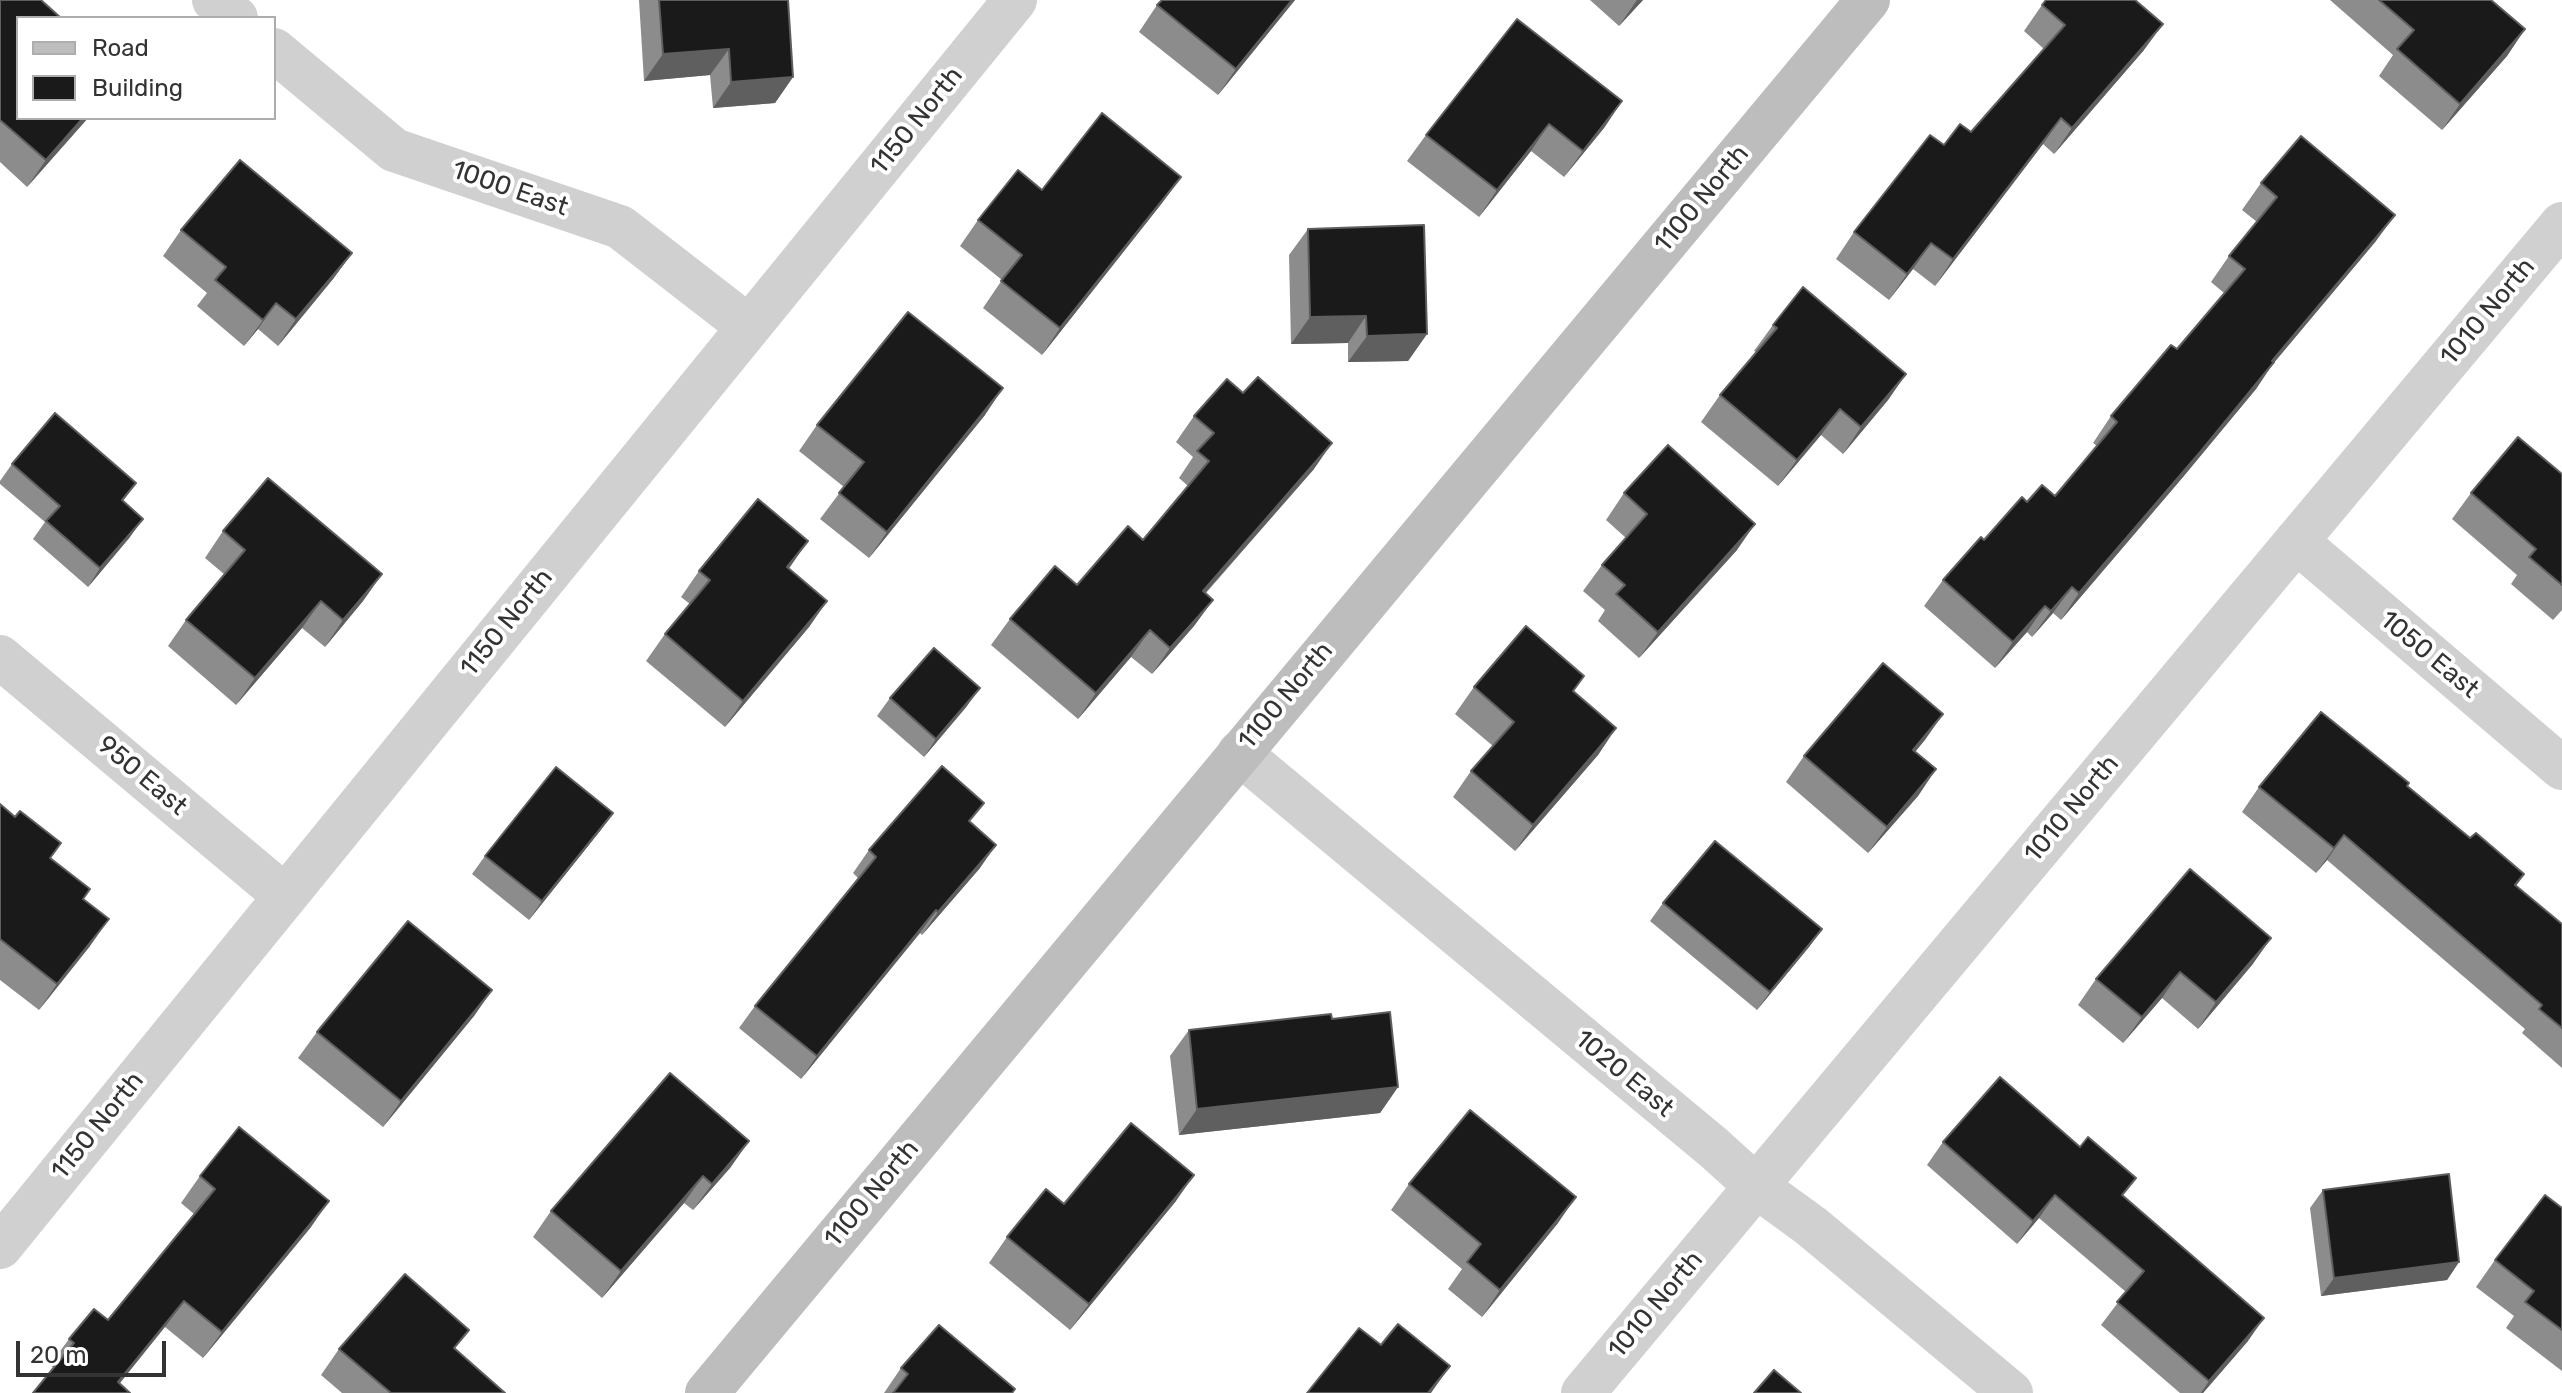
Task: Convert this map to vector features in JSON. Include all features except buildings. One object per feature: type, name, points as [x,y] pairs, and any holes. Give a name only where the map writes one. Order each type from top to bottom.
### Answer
[{"type":"street","points":[[214,0],[234,16]]},
{"type":"street","name":"1150 North","points":[[0,1247],[1015,0]]},
{"type":"street","name":"1100 North","points":[[707,1393],[1868,0]]},
{"type":"street","name":"1000 East","points":[[276,52],[394,150],[620,227],[749,327]]},
{"type":"street","name":"1010 North","points":[[1583,1393],[2562,224]]},
{"type":"street","name":"1050 East","points":[[2296,541],[2562,768]]},
{"type":"street","name":"950 East","points":[[0,657],[285,896]]},
{"type":"street","name":"1020 East","points":[[1239,753],[1756,1186],[1811,1226],[2011,1393]]}]
